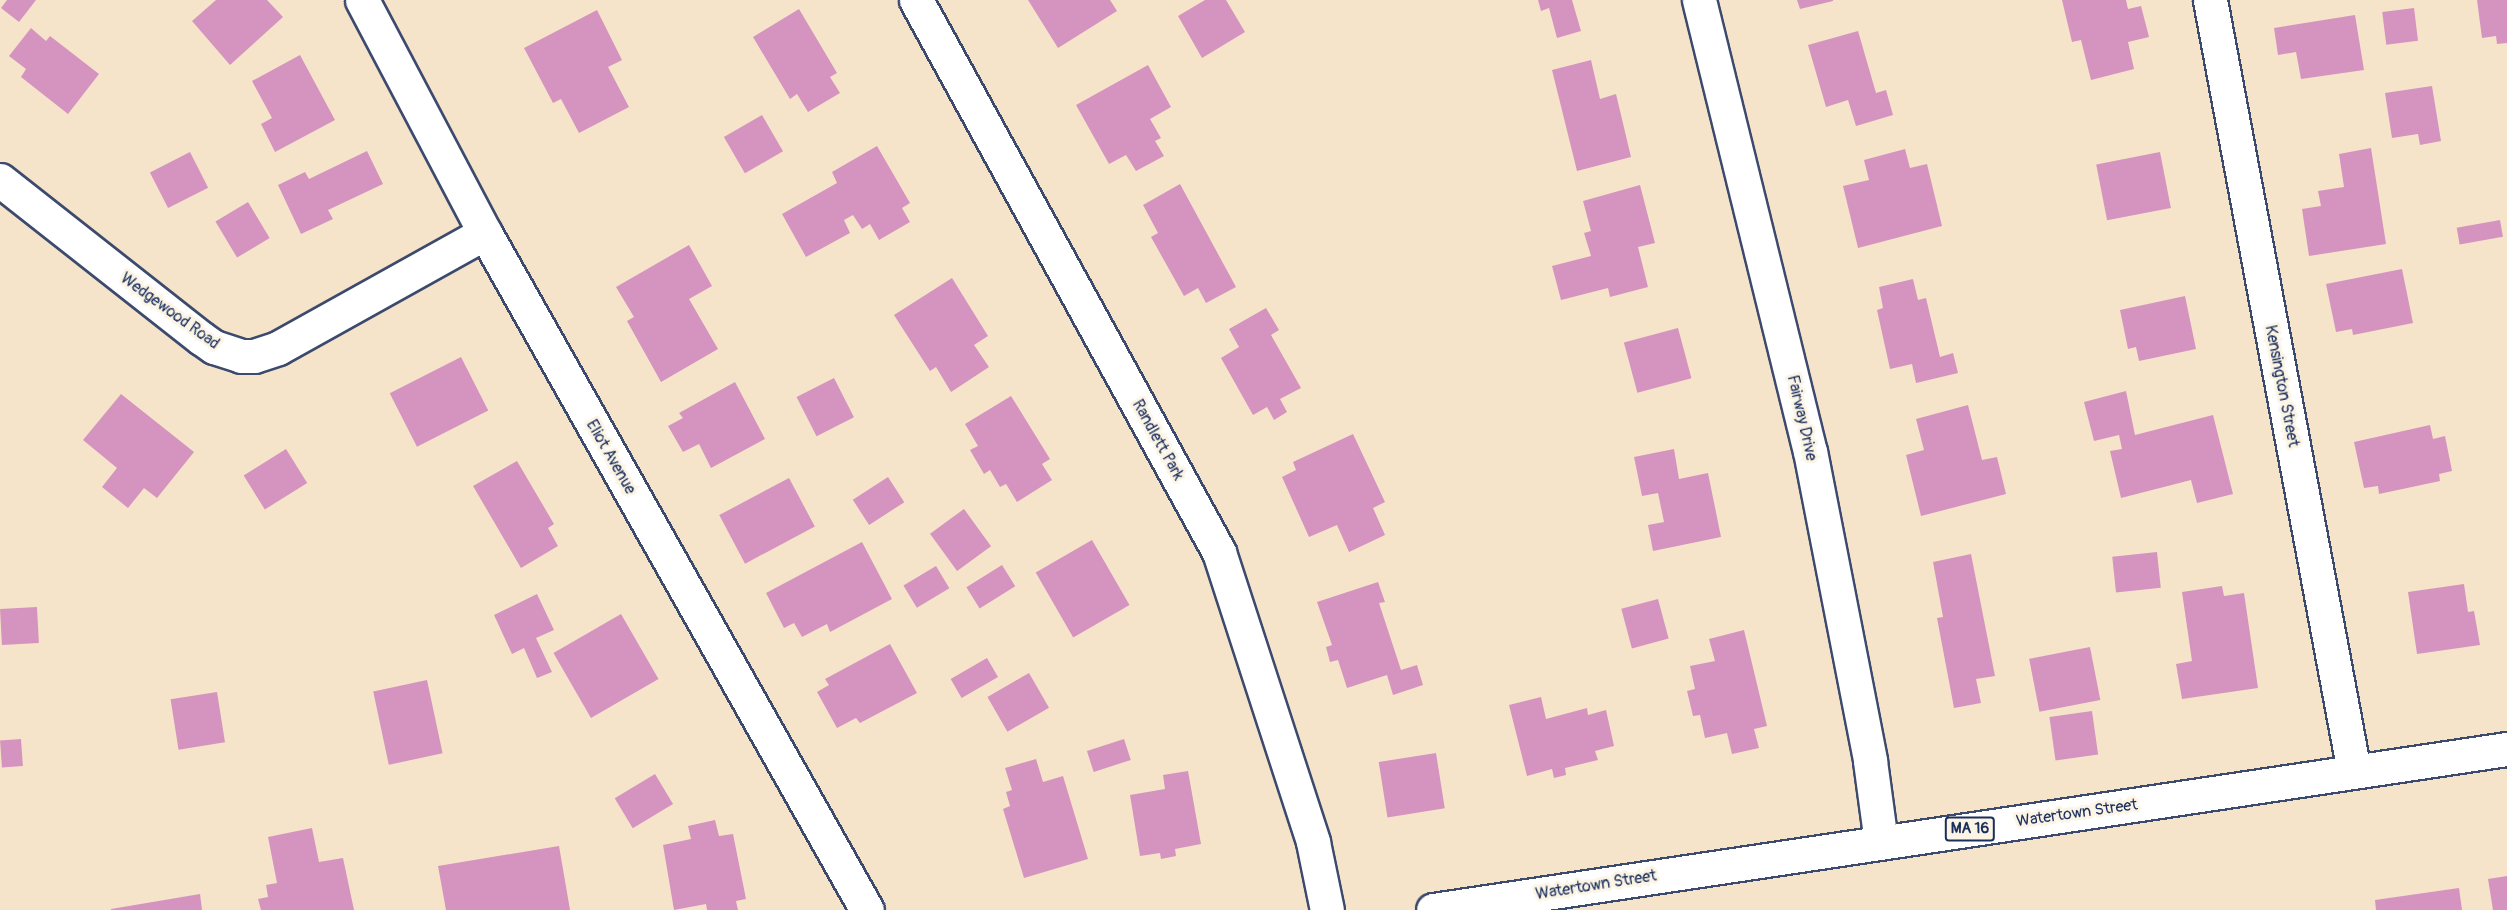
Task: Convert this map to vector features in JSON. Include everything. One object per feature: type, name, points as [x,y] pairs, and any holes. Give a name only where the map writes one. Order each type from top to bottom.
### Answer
[{"type":"street","name":"Eliot Avenue","points":[[362,0],[484,233],[867,910]]},
{"type":"street","name":"Randlett Park","points":[[916,0],[1219,552],[1313,842],[1327,910]]},
{"type":"street","name":"Fairway Drive","points":[[1699,0],[1810,451],[1870,761],[1881,842]]},
{"type":"street","name":"Kensington Street","points":[[2210,0],[2354,772]]},
{"type":"street","name":"Wedgewood Road","points":[[0,180],[201,338],[214,347],[241,356],[254,356],[278,348],[484,233]]},
{"type":"street","name":"Watertown Street","points":[[1433,910],[2507,749]]},
{"type":"building","points":[[7,0],[36,0],[19,22],[1,8]]},
{"type":"building","points":[[216,0],[267,0],[283,17],[230,65],[192,21]]},
{"type":"building","points":[[1028,0],[1110,0],[1117,11],[1058,48]]},
{"type":"building","points":[[1205,0],[1226,0],[1245,32],[1202,58],[1178,16]]},
{"type":"building","points":[[1538,0],[1572,0],[1581,31],[1557,38],[1549,8],[1541,11]]},
{"type":"building","points":[[1797,0],[1833,0],[1833,1],[1800,9]]},
{"type":"building","points":[[2062,0],[2126,0],[2128,9],[2141,6],[2149,37],[2128,42],[2134,69],[2091,80],[2081,40],[2072,42]]},
{"type":"building","points":[[2477,0],[2507,0],[2507,43],[2497,44],[2496,36],[2482,38]]},
{"type":"building","points":[[2414,8],[2418,41],[2386,45],[2382,12]]},
{"type":"building","points":[[799,9],[837,73],[830,77],[840,93],[808,112],[797,94],[790,99],[753,37]]},
{"type":"building","points":[[597,10],[622,60],[608,67],[629,107],[579,133],[561,99],[553,103],[524,48]]},
{"type":"building","points":[[2355,15],[2364,70],[2301,79],[2296,52],[2278,55],[2274,28]]},
{"type":"building","points":[[31,28],[46,41],[50,36],[99,74],[68,114],[21,77],[26,69],[9,56]]},
{"type":"building","points":[[1858,31],[1876,93],[1886,90],[1893,115],[1856,126],[1848,100],[1826,107],[1808,45]]},
{"type":"building","points":[[300,55],[335,120],[275,152],[261,124],[272,118],[252,81]]},
{"type":"building","points":[[1591,60],[1600,99],[1616,94],[1631,157],[1577,171],[1552,70]]},
{"type":"building","points":[[1148,65],[1171,107],[1150,119],[1161,138],[1155,141],[1164,156],[1136,171],[1126,155],[1109,164],[1076,105]]},
{"type":"building","points":[[2432,86],[2441,141],[2420,145],[2418,134],[2392,138],[2385,93]]},
{"type":"building","points":[[762,115],[783,151],[745,173],[724,137]]},
{"type":"building","points":[[877,146],[910,203],[902,208],[910,222],[879,240],[870,224],[862,229],[853,215],[844,220],[850,233],[806,257],[782,214],[837,183],[832,172]]},
{"type":"building","points":[[2371,148],[2386,244],[2309,256],[2302,209],[2321,206],[2318,191],[2344,187],[2339,154]]},
{"type":"building","points":[[1905,149],[1910,168],[1927,164],[1942,226],[1858,248],[1843,186],[1869,180],[1864,160]]},
{"type":"building","points":[[367,151],[383,184],[328,210],[333,219],[301,234],[278,185],[305,172],[309,179]]},
{"type":"building","points":[[190,152],[208,188],[168,208],[150,172]]},
{"type":"building","points":[[2160,152],[2171,208],[2107,220],[2096,164]]},
{"type":"building","points":[[1180,184],[1236,287],[1206,303],[1198,288],[1184,296],[1151,237],[1158,233],[1143,205]]},
{"type":"building","points":[[1640,185],[1655,243],[1638,247],[1648,287],[1610,297],[1608,288],[1561,300],[1552,266],[1591,256],[1584,233],[1591,231],[1583,201]]},
{"type":"building","points":[[248,202],[270,238],[237,258],[215,222]]},
{"type":"building","points":[[2500,220],[2503,237],[2460,244],[2457,228]]},
{"type":"building","points":[[689,245],[712,286],[689,299],[718,349],[661,382],[627,321],[634,317],[616,287]]},
{"type":"building","points":[[2402,269],[2413,323],[2353,335],[2352,329],[2336,332],[2326,284]]},
{"type":"building","points":[[952,278],[988,336],[974,345],[989,367],[951,392],[936,367],[930,371],[894,315]]},
{"type":"building","points":[[1913,279],[1918,300],[1926,298],[1940,357],[1953,353],[1958,373],[1916,383],[1912,364],[1890,369],[1877,310],[1883,308],[1879,287]]},
{"type":"building","points":[[2185,296],[2196,349],[2139,361],[2136,347],[2128,349],[2120,310]]},
{"type":"building","points":[[1266,308],[1279,330],[1271,335],[1301,388],[1280,399],[1287,412],[1274,420],[1267,407],[1253,415],[1221,358],[1239,347],[1229,329]]},
{"type":"building","points":[[1678,328],[1691,378],[1637,393],[1624,342]]},
{"type":"building","points":[[461,357],[488,410],[417,447],[390,393]]},
{"type":"building","points":[[834,378],[854,417],[817,436],[797,397]]},
{"type":"building","points":[[735,382],[765,439],[711,468],[699,444],[683,452],[668,426],[683,418],[679,413]]},
{"type":"building","points":[[2126,391],[2135,435],[2213,415],[2233,494],[2197,503],[2191,480],[2121,498],[2110,451],[2122,449],[2119,435],[2094,441],[2084,402]]},
{"type":"building","points":[[121,394],[194,452],[157,498],[144,488],[128,508],[102,487],[117,468],[83,440]]},
{"type":"building","points":[[1011,396],[1050,459],[1042,464],[1052,480],[1017,502],[1006,484],[1000,487],[990,470],[984,474],[970,450],[978,446],[965,424]]},
{"type":"building","points":[[1968,405],[1982,460],[1997,457],[2006,494],[1921,516],[1906,455],[1924,450],[1916,419]]},
{"type":"building","points":[[2430,425],[2433,439],[2445,436],[2452,471],[2439,474],[2440,481],[2379,494],[2378,486],[2364,488],[2354,442]]},
{"type":"building","points":[[1353,434],[1385,502],[1373,508],[1385,535],[1349,552],[1337,525],[1309,537],[1282,477],[1296,470],[1293,462]]},
{"type":"building","points":[[286,449],[307,483],[265,509],[244,475]]},
{"type":"building","points":[[1674,449],[1679,479],[1708,473],[1721,537],[1653,551],[1648,525],[1664,522],[1658,493],[1642,496],[1634,457]]},
{"type":"building","points":[[517,461],[554,524],[548,528],[558,546],[521,568],[473,486]]},
{"type":"building","points":[[888,477],[904,502],[869,525],[853,500]]},
{"type":"building","points":[[789,478],[815,527],[745,564],[719,515]]},
{"type":"building","points":[[964,509],[991,546],[957,571],[930,534]]},
{"type":"building","points":[[1092,540],[1130,605],[1073,637],[1036,572]]},
{"type":"building","points":[[862,542],[892,599],[830,632],[827,624],[802,637],[794,623],[784,628],[766,593]]},
{"type":"building","points":[[2157,552],[2161,588],[2116,593],[2112,557]]},
{"type":"building","points":[[1971,554],[1995,676],[1976,679],[1981,703],[1954,708],[1937,618],[1943,617],[1933,562]]},
{"type":"building","points":[[1002,565],[1015,586],[980,608],[966,587]]},
{"type":"building","points":[[936,566],[949,588],[917,608],[903,586]]},
{"type":"building","points":[[1378,582],[1385,602],[1379,603],[1401,670],[1417,665],[1423,685],[1393,695],[1387,675],[1347,688],[1338,660],[1330,662],[1326,647],[1332,645],[1317,602]]},
{"type":"building","points":[[2464,584],[2468,612],[2474,611],[2480,645],[2417,654],[2408,592]]},
{"type":"building","points":[[2222,586],[2224,596],[2244,593],[2258,688],[2182,699],[2176,664],[2192,661],[2182,592]]},
{"type":"building","points":[[537,594],[554,630],[536,638],[552,672],[537,678],[524,648],[512,654],[494,615]]},
{"type":"building","points":[[1658,599],[1669,639],[1632,648],[1621,609]]},
{"type":"building","points":[[37,607],[39,643],[2,645],[0,609]]},
{"type":"building","points":[[621,614],[658,679],[591,718],[553,653]]},
{"type":"building","points":[[1744,630],[1767,726],[1754,729],[1759,748],[1732,754],[1727,733],[1705,738],[1700,715],[1693,716],[1687,691],[1695,689],[1690,666],[1715,661],[1709,639]]},
{"type":"building","points":[[890,644],[917,693],[860,723],[856,718],[837,728],[817,692],[829,685],[825,679]]},
{"type":"building","points":[[2090,647],[2100,700],[2039,712],[2029,659]]},
{"type":"building","points":[[987,658],[998,677],[962,698],[951,679]]},
{"type":"building","points":[[1029,673],[1049,708],[1007,732],[987,697]]},
{"type":"building","points":[[427,680],[443,753],[389,765],[373,691]]},
{"type":"building","points":[[217,692],[225,742],[179,750],[171,699]]},
{"type":"building","points":[[1541,697],[1546,719],[1587,708],[1588,715],[1606,710],[1614,746],[1595,751],[1598,760],[1565,768],[1566,775],[1554,778],[1552,769],[1527,776],[1509,705]]},
{"type":"building","points":[[2092,711],[2098,755],[2056,761],[2049,717]]},
{"type":"building","points":[[21,739],[23,766],[2,767],[0,740]]},
{"type":"building","points":[[1124,739],[1131,760],[1094,772],[1087,751]]},
{"type":"building","points":[[1436,753],[1445,808],[1387,817],[1379,762]]},
{"type":"building","points":[[1036,759],[1043,782],[1063,776],[1088,859],[1024,878],[1003,809],[1010,806],[1006,792],[1012,790],[1005,768]]},
{"type":"building","points":[[1188,771],[1201,844],[1175,849],[1176,856],[1161,859],[1160,853],[1140,856],[1130,795],[1165,789],[1163,775]]},
{"type":"building","points":[[655,774],[673,804],[633,828],[615,798]]},
{"type":"building","points":[[715,820],[719,836],[733,834],[746,899],[736,901],[738,910],[707,910],[706,904],[674,910],[663,845],[691,839],[688,826]]},
{"type":"building","points":[[312,828],[319,862],[343,858],[354,910],[261,910],[258,899],[268,897],[266,885],[277,883],[268,837]]},
{"type":"building","points":[[559,846],[570,910],[446,910],[438,866]]},
{"type":"building","points":[[2507,876],[2507,910],[2493,910],[2488,879]]},
{"type":"building","points":[[2459,888],[2462,910],[2376,910],[2375,900]]},
{"type":"building","points":[[200,894],[202,910],[111,910],[111,909]]}]
